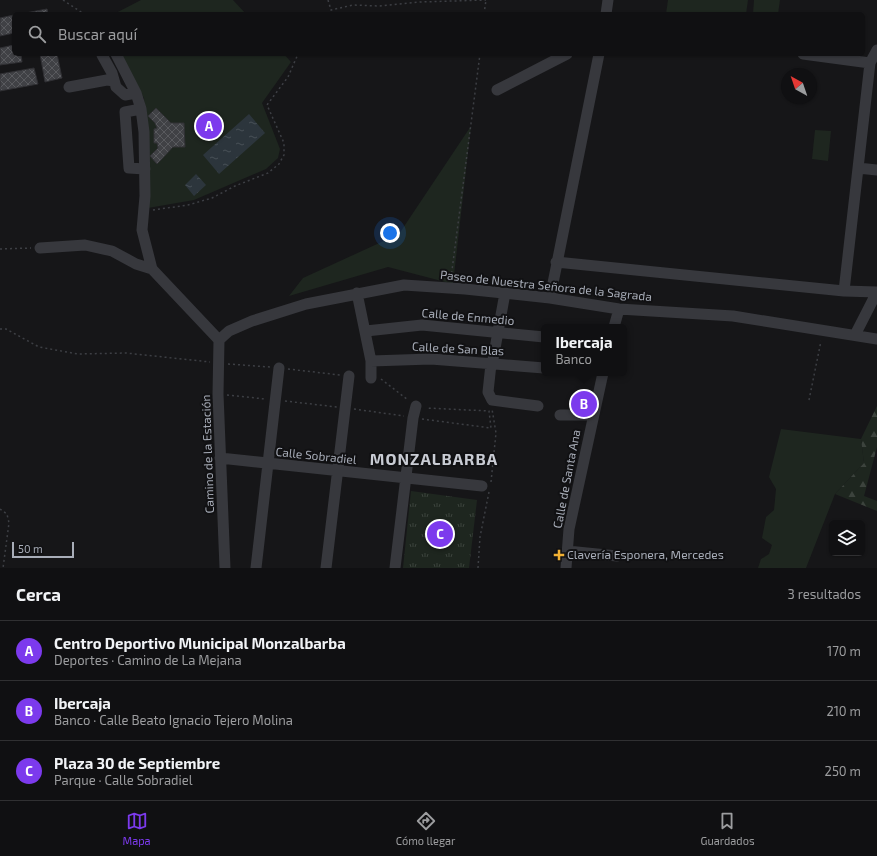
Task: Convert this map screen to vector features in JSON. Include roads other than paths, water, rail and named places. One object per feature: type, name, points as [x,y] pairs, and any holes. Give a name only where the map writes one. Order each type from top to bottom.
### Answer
[{"type":"street","points":[[606,12],[608,0]]},
{"type":"street","points":[[844,291],[870,63],[877,50]]},
{"type":"street","points":[[102,56],[120,91],[125,95],[136,94]]},
{"type":"street","points":[[117,56],[136,94],[141,109],[144,168],[144,212],[142,230],[152,268],[219,340]]},
{"type":"street","points":[[497,90],[564,56]]},
{"type":"street","points":[[550,298],[556,262],[599,56]]},
{"type":"street","points":[[819,56],[870,63]]},
{"type":"street","points":[[69,87],[107,80],[114,81]]},
{"type":"street","points":[[141,109],[125,112],[129,168],[144,168]]},
{"type":"street","points":[[858,168],[877,170]]},
{"type":"street","points":[[40,248],[84,245],[112,251],[136,264],[152,268]]},
{"type":"street","points":[[556,262],[844,291],[877,292],[855,335]]},
{"type":"street","name":"Paseo de Nuestra Señora de la Sagrada","points":[[219,340],[229,331],[252,321],[306,304],[404,285],[452,288],[550,298],[619,309],[733,316],[877,339]]},
{"type":"street","points":[[357,293],[371,361],[371,378]]},
{"type":"street","points":[[505,293],[491,364],[488,392],[492,400],[538,406]]},
{"type":"street","points":[[615,324],[619,309]]},
{"type":"street","name":"Calle de Enmedio","points":[[366,331],[422,325],[541,336]]},
{"type":"street","name":"Camino de la Estación","points":[[219,340],[218,394],[225,568]]},
{"type":"street","name":"Calle de San Blas","points":[[371,361],[431,359],[541,368]]},
{"type":"street","points":[[256,568],[279,368]]},
{"type":"street","points":[[326,568],[349,376]]},
{"type":"street","name":"Calle de Santa Ana","points":[[566,568],[569,529],[602,376]]},
{"type":"street","points":[[395,568],[412,418],[416,406]]},
{"type":"street","points":[[560,415],[593,415]]},
{"type":"street","name":"Calle Sobradiel","points":[[220,458],[268,465],[482,486]]},
{"type":"street","points":[[567,551],[617,556]]},
{"type":"water","points":[[249,114],[265,133],[219,174],[203,155]]},
{"type":"water","points":[[196,174],[206,185],[194,196],[185,185]]},
{"type":"place","name":"Centro Deportivo Municipal Monzalbarba","points":[[209,126]]},
{"type":"place","name":"Ibercaja","points":[[584,404]]},
{"type":"place","name":"Plaza 30 de Septiembre","points":[[440,534]]},
{"type":"place","name":"Clavería Esponera, Mercedes","points":[[559,555]]},
{"type":"district","name":"MONZALBARBA","points":[[434,459]]}]
